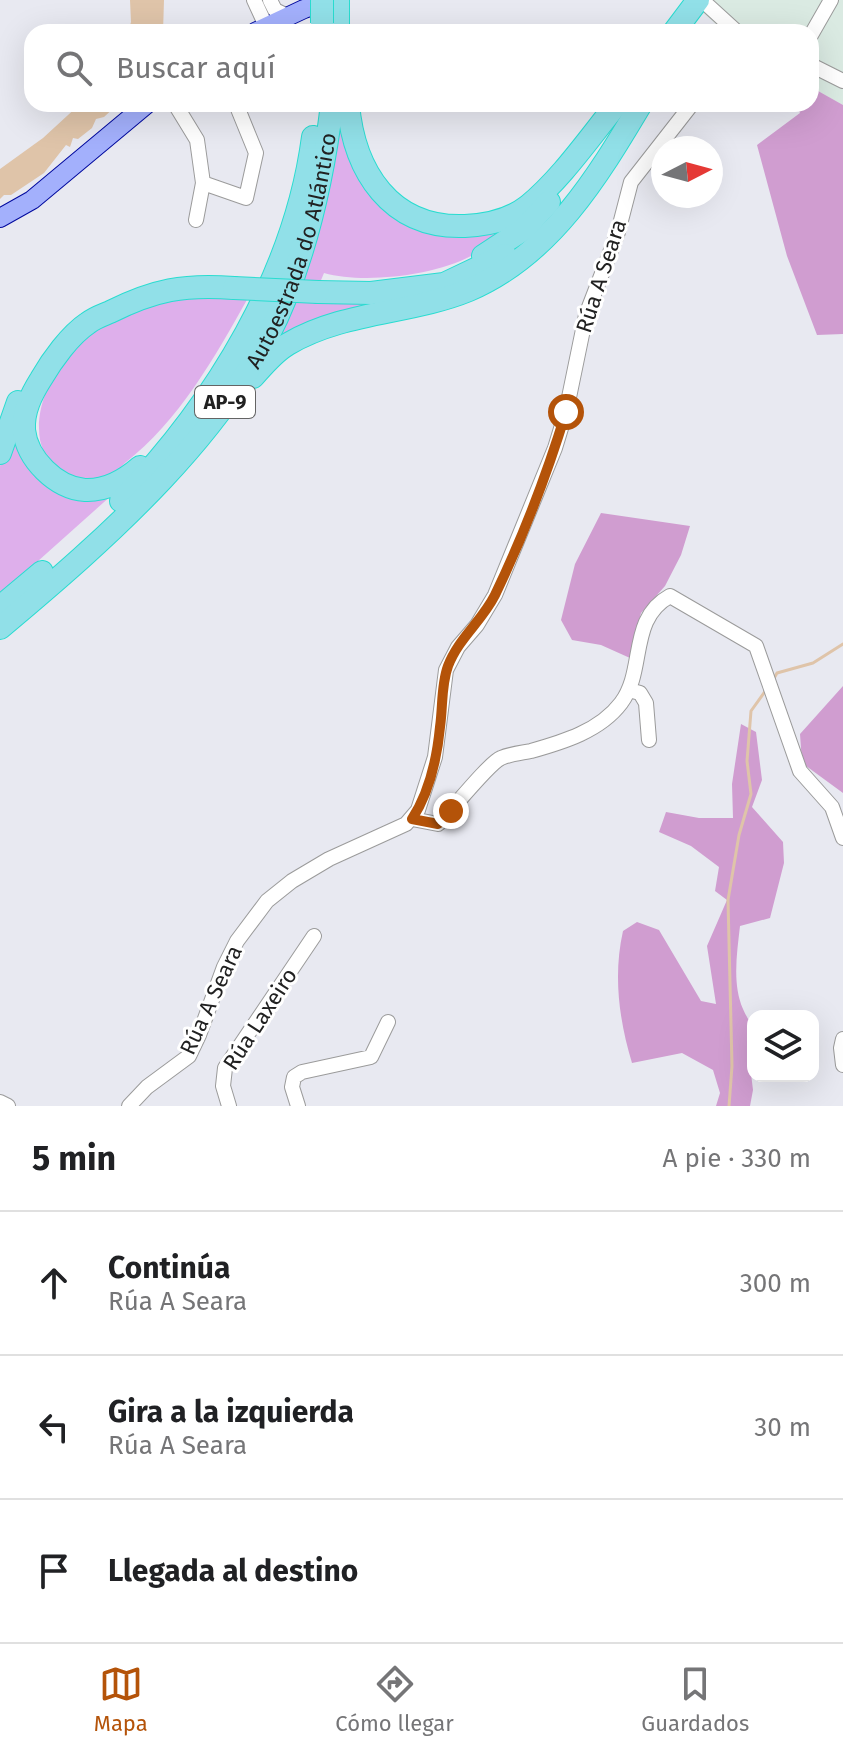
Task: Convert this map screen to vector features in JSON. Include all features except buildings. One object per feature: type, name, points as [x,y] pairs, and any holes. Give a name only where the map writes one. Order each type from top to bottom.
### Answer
[{"type":"highway","points":[[322,0],[331,24]]},
{"type":"highway","points":[[333,24],[338,0]]},
{"type":"highway","points":[[680,24],[698,2]]},
{"type":"highway","points":[[686,24],[698,2]]},
{"type":"highway","name":"Autoestrada do Atlántico","points":[[0,607],[118,504],[162,455],[208,392],[236,348],[280,261],[310,157],[316,112]]},
{"type":"highway","name":"Autoestrada do Atlántico","points":[[0,628],[161,482],[211,422],[243,376],[284,302],[304,246],[318,191],[331,112]]},
{"type":"highway","points":[[349,112],[352,138],[362,166],[388,200],[417,220],[455,226],[498,221],[528,206],[611,112]]},
{"type":"highway","points":[[320,287],[374,284],[439,275],[490,252],[524,229],[556,194],[612,112]]},
{"type":"highway","points":[[0,453],[16,405],[34,371],[56,341],[82,315],[112,297],[142,284],[185,277],[371,293],[444,284],[521,247],[574,192],[629,112]]},
{"type":"highway","points":[[211,422],[286,345],[338,321],[443,299],[471,289],[536,247],[557,229],[636,112]]},
{"type":"highway","points":[[162,455],[124,481],[99,489],[84,490],[70,486],[45,471],[28,449],[24,428],[28,399],[50,363],[87,323],[146,294],[236,282]]},
{"type":"main road","points":[[271,24],[330,0]]},
{"type":"main road","points":[[0,218],[21,208],[137,112]]},
{"type":"street","points":[[260,24],[254,0],[270,0],[275,10],[287,16]]},
{"type":"street","points":[[817,24],[831,0]]},
{"type":"street","points":[[698,2],[727,24]]},
{"type":"street","points":[[819,69],[843,81]]},
{"type":"street","points":[[180,112],[197,140],[203,183],[196,220]]},
{"type":"street","points":[[203,183],[246,198],[256,153],[239,112]]},
{"type":"street","name":"Rúa A Seara","points":[[412,819],[426,790],[435,757],[446,670],[458,647],[477,625],[495,595],[555,448],[566,412],[586,315],[618,232],[631,182],[686,112]]},
{"type":"street","points":[[649,740],[646,703],[640,693],[629,690],[645,621],[658,602],[670,596],[756,646],[800,771],[832,807],[843,838]]},
{"type":"street","name":"Rúa A Seara","points":[[129,1106],[147,1087],[189,1056],[237,941],[267,901],[292,881],[329,859],[412,819],[438,824],[499,758],[574,737],[607,719],[629,690]]},
{"type":"street","name":"Rúa Laxeiro","points":[[229,1106],[223,1086],[225,1068],[314,936]]},
{"type":"street","points":[[298,1106],[292,1087],[294,1077],[302,1072],[371,1057],[388,1022]]},
{"type":"street","points":[[843,1039],[843,1065]]},
{"type":"street","points":[[0,1102],[8,1106]]},
{"type":"shaded area","points":[[130,0],[164,0],[163,24],[131,22]]},
{"type":"shaded area","points":[[711,0],[843,0],[843,105],[819,92],[819,24],[716,24],[703,13]]},
{"type":"shaded area","points":[[819,92],[843,105],[843,334],[817,335],[787,256],[757,145],[800,113],[819,112]]},
{"type":"shaded area","points":[[71,112],[109,112],[96,119],[92,128],[78,139],[73,138],[70,147],[66,145],[44,173],[0,199],[0,169],[43,138]]},
{"type":"shaded area","points":[[339,112],[394,212],[514,221],[477,253],[437,269],[378,278],[324,273],[314,297],[389,299],[267,346]]},
{"type":"shaded area","points":[[203,298],[248,298],[209,365],[162,428],[106,478],[82,479],[55,465],[44,452],[40,441],[41,408],[47,389],[70,354],[101,326],[137,307]]},
{"type":"shaded area","points":[[27,395],[45,476],[122,486],[0,595],[0,466]]},
{"type":"shaded area","points":[[601,513],[690,526],[681,555],[665,586],[641,613],[630,658],[601,645],[572,640],[561,620],[575,564]]},
{"type":"shaded area","points":[[843,686],[843,793],[802,763],[800,734]]},
{"type":"shaded area","points":[[741,724],[756,732],[762,780],[752,807],[783,842],[784,863],[770,918],[740,926],[737,989],[747,1016],[747,1082],[752,1082],[753,1090],[750,1106],[716,1106],[720,1093],[713,1070],[682,1053],[632,1063],[621,1014],[618,981],[623,931],[637,922],[659,930],[701,1001],[716,1004],[707,946],[727,900],[715,891],[719,867],[691,846],[659,832],[666,812],[699,818],[733,818],[732,784]]},
{"type":"waterway","points":[[773,680],[777,673],[813,663],[843,644]]},
{"type":"waterway","points":[[729,1106],[732,1066],[728,900],[739,835],[751,794],[747,761],[751,711],[766,690]]},
{"type":"route","points":[[451,811],[438,824],[412,819],[426,790],[435,757],[446,670],[458,647],[477,625],[495,595],[555,448],[566,412]]}]
